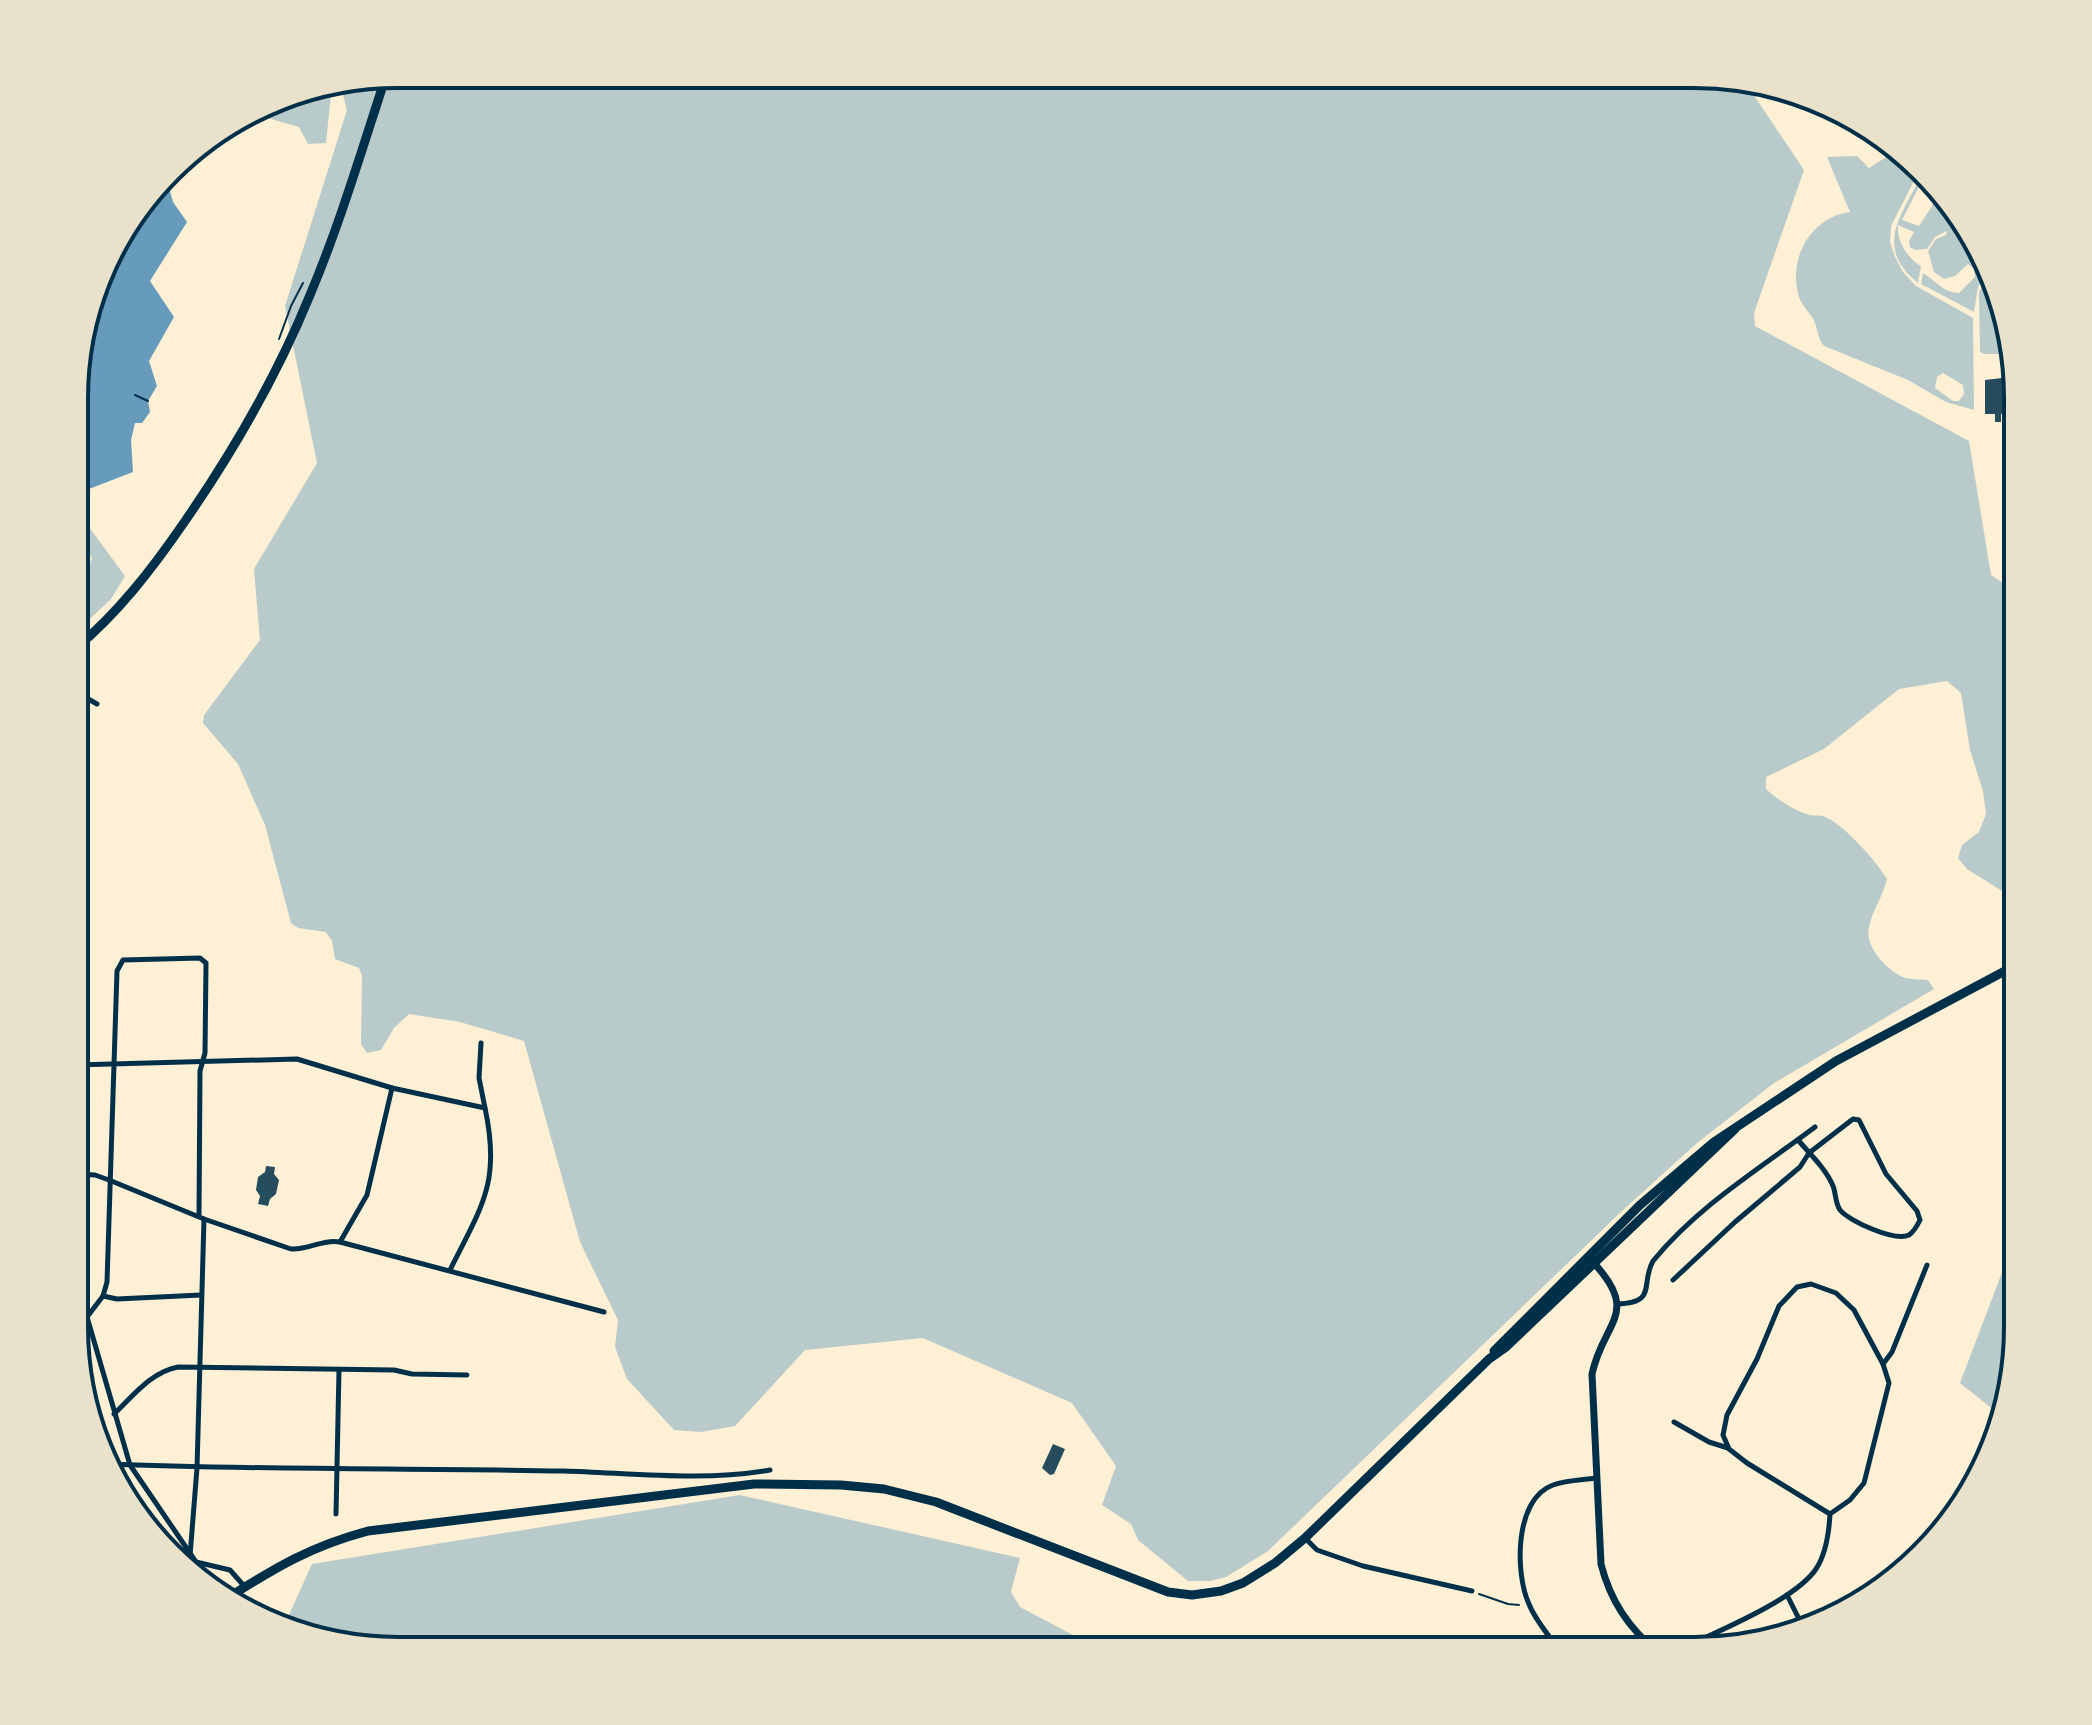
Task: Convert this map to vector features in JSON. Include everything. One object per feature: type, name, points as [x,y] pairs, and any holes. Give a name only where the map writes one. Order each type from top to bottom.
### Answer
[{"type":"main road","points":[[88,637],[112,614],[161,555],[224,463],[267,388],[325,257],[382,89]]},
{"type":"main road","points":[[237,1592],[298,1554],[368,1531],[754,1484],[841,1485],[884,1489],[920,1497],[1143,1584],[1180,1594],[1206,1594],[1243,1583],[1275,1563],[1305,1538],[1489,1359],[1501,1343],[1735,1129],[1799,1083],[1836,1061],[2004,971]]},
{"type":"street","points":[[88,699],[97,704]]},
{"type":"street","points":[[88,1316],[103,1296],[107,1282],[117,971],[120,962],[127,959],[200,958],[205,961],[203,1061],[200,1071],[200,1367],[190,1556]]},
{"type":"street","points":[[450,1270],[483,1204],[492,1170],[491,1135],[479,1078],[481,1043]]},
{"type":"street","points":[[88,1064],[297,1059],[392,1088],[485,1108]]},
{"type":"street","points":[[340,1242],[367,1195],[392,1088]]},
{"type":"street","points":[[1673,1280],[1800,1167],[1809,1153],[1853,1119],[1859,1120],[1886,1174],[1917,1211],[1920,1220],[1916,1228],[1911,1234],[1895,1237],[1848,1216],[1837,1205],[1830,1181],[1809,1153],[1798,1140]]},
{"type":"street","points":[[1617,1304],[1639,1300],[1649,1283],[1649,1267],[1660,1252],[1730,1189],[1815,1127]]},
{"type":"street","points":[[88,1175],[291,1249],[325,1241],[340,1242],[604,1312]]},
{"type":"street","points":[[1591,1260],[1614,1288],[1617,1304],[1614,1324],[1600,1347],[1592,1374],[1598,1536],[1605,1582],[1622,1615],[1641,1637]]},
{"type":"street","points":[[1883,1364],[1892,1352],[1927,1265]]},
{"type":"street","points":[[1729,1449],[1723,1435],[1727,1415],[1757,1359],[1779,1306],[1797,1287],[1811,1284],[1836,1293],[1854,1310],[1883,1364],[1889,1383],[1864,1483],[1850,1500],[1830,1514]]},
{"type":"street","points":[[103,1296],[117,1299],[201,1295]]},
{"type":"street","points":[[88,1321],[130,1465],[190,1556],[203,1565],[230,1570],[245,1587]]},
{"type":"street","points":[[114,1414],[161,1372],[178,1367],[467,1375]]},
{"type":"street","points":[[336,1514],[339,1370]]},
{"type":"street","points":[[1674,1422],[1709,1442],[1729,1449],[1830,1514]]},
{"type":"street","points":[[120,1465],[563,1471],[715,1477],[770,1470]]},
{"type":"street","points":[[1550,1637],[1528,1604],[1520,1548],[1528,1513],[1539,1495],[1551,1485],[1596,1478]]},
{"type":"street","points":[[1706,1636],[1801,1585],[1818,1566],[1829,1531],[1830,1514]]},
{"type":"street","points":[[1305,1538],[1317,1550],[1363,1566],[1472,1591]]},
{"type":"street","points":[[1787,1595],[1799,1619]]},
{"type":"path","points":[[277,346],[291,306],[306,277]]},
{"type":"path","points":[[135,395],[148,401]]},
{"type":"path","points":[[1472,1591],[1508,1604],[1528,1604]]},
{"type":"shaded area","points":[[398,88],[1694,88],[1753,94],[1804,170],[1754,313],[1755,326],[1969,441],[1991,575],[2004,584],[2004,892],[1967,869],[1958,858],[1962,845],[1979,832],[1986,814],[1983,791],[1970,750],[1961,693],[1947,681],[1899,689],[1824,749],[1766,777],[1766,789],[1775,797],[1798,811],[1831,820],[1849,834],[1875,863],[1887,879],[1869,927],[1873,949],[1896,974],[1909,979],[1928,980],[1934,989],[1774,1083],[1697,1143],[1622,1211],[1268,1551],[1226,1577],[1188,1581],[1138,1540],[1131,1524],[1102,1505],[1116,1466],[1072,1403],[923,1338],[805,1350],[735,1426],[701,1432],[674,1430],[627,1379],[615,1347],[618,1320],[580,1242],[524,1041],[460,1022],[409,1014],[394,1028],[381,1050],[367,1053],[361,1044],[362,976],[359,968],[335,959],[332,941],[326,932],[298,928],[291,923],[265,825],[238,764],[203,723],[204,715],[260,640],[254,569],[317,463],[285,306],[347,110],[342,93]]},
{"type":"shaded area","points":[[331,96],[326,143],[308,144],[299,127],[266,118],[298,104]]},
{"type":"shaded area","points":[[1857,156],[1869,168],[1888,156],[1914,180],[1891,226],[1890,242],[1903,272],[1916,286],[1973,318],[1974,410],[1946,402],[1908,380],[1824,346],[1814,320],[1802,304],[1796,283],[1796,268],[1805,242],[1824,222],[1850,212],[1827,157]],"holes":[[[1943,373],[1963,385],[1964,394],[1959,401],[1953,401],[1935,388],[1937,377]]]},
{"type":"shaded area","points":[[1917,184],[1919,186],[1902,220],[1919,226],[1934,203],[1940,209],[1962,243],[1981,282],[1974,312],[1921,284],[1923,273],[1944,289],[1959,293],[1975,277],[1974,269],[1968,264],[1955,276],[1944,279],[1934,272],[1928,251],[1936,239],[1946,235],[1947,231],[1935,237],[1927,249],[1915,250],[1910,247],[1909,241],[1914,232],[1898,225],[1904,248],[1921,266],[1918,283],[1904,270],[1894,244],[1896,231],[1900,218]]},
{"type":"shaded area","points":[[1983,285],[2001,354],[1980,352],[1979,292]]},
{"type":"shaded area","points":[[88,527],[125,576],[111,599],[88,621],[88,569],[92,558],[88,551]]},
{"type":"shaded area","points":[[2004,1267],[2003,1347],[1992,1409],[1960,1383]]},
{"type":"shaded area","points":[[740,1495],[1020,1558],[1011,1592],[1020,1607],[1077,1637],[398,1637],[357,1634],[288,1617],[312,1564]]},
{"type":"water","points":[[169,189],[173,202],[187,222],[150,281],[174,317],[149,361],[157,386],[148,401],[150,412],[142,423],[135,423],[131,440],[133,472],[89,489],[89,378],[94,337],[104,298],[140,226]]},
{"type":"building","points":[[2003,378],[2004,414],[2001,414],[2001,422],[1995,422],[1995,414],[1985,414],[1985,380]]},
{"type":"building","points":[[266,1166],[275,1167],[274,1174],[279,1180],[276,1194],[268,1206],[258,1204],[260,1196],[256,1190],[258,1177],[265,1172]]},
{"type":"building","points":[[1053,1444],[1065,1449],[1054,1474],[1050,1475],[1042,1468]]}]
